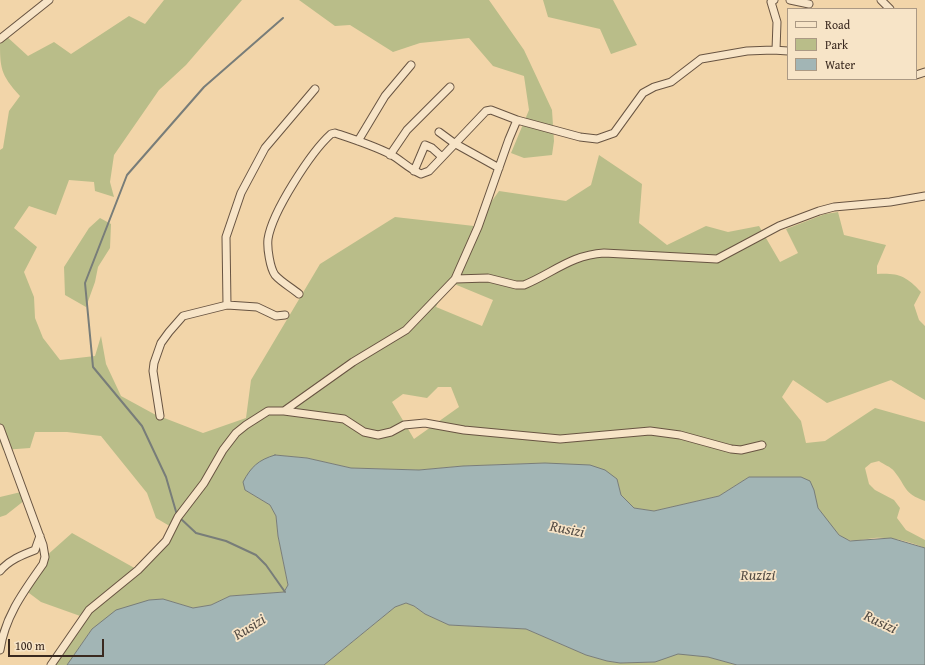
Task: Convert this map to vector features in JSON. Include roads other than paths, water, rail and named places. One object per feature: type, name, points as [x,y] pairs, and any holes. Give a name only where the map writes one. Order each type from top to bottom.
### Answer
[{"type":"street","points":[[0,39],[49,0]]},
{"type":"street","points":[[774,0],[771,2],[777,22],[776,50]]},
{"type":"street","points":[[790,0],[811,4]]},
{"type":"street","points":[[881,0],[889,8]]},
{"type":"street","points":[[299,294],[275,275],[268,246],[272,227],[293,184],[325,139],[335,133],[390,155],[421,174],[426,172],[442,157],[484,113],[489,110],[517,120],[580,137],[597,139],[614,133],[643,93],[654,86],[671,82],[701,59],[747,52],[776,50],[787,51]]},
{"type":"street","points":[[358,141],[385,96],[411,65]]},
{"type":"street","points":[[390,155],[407,130],[450,87]]},
{"type":"street","points":[[227,305],[226,237],[241,193],[264,148],[315,89]]},
{"type":"street","points":[[284,411],[353,362],[406,330],[455,279],[478,227],[517,120]]},
{"type":"street","points":[[439,132],[454,143],[499,168]]},
{"type":"street","points":[[414,171],[425,145],[432,148],[442,157]]},
{"type":"street","points":[[455,279],[488,278],[516,285],[524,285],[569,261],[593,254],[604,253],[718,260],[779,226],[819,211],[834,207],[890,202],[925,196]]},
{"type":"street","points":[[160,416],[153,371],[154,363],[161,343],[183,316],[227,305],[257,307],[276,316],[286,315]]},
{"type":"street","points":[[51,665],[89,610],[138,570],[166,541],[178,516],[204,483],[223,450],[236,433],[268,411],[284,411],[344,419],[364,432],[378,435],[391,432],[404,425],[425,423],[464,430],[560,439],[650,431],[680,435],[732,449],[741,450],[762,445]]},
{"type":"street","points":[[0,428],[40,536],[45,557],[43,564],[12,610],[8,619],[0,650]]},
{"type":"street","points":[[0,571],[5,565],[35,550],[40,536]]},
{"type":"water","name":"Ruzizi","points":[[275,455],[307,458],[351,468],[419,470],[463,466],[545,463],[590,465],[605,470],[617,479],[621,495],[634,508],[654,511],[719,496],[749,477],[801,477],[810,481],[814,490],[818,508],[839,535],[850,541],[891,538],[925,548],[925,665],[737,665],[708,657],[678,654],[655,662],[620,663],[586,655],[526,629],[449,625],[406,603],[395,607],[324,665],[67,665],[92,629],[116,610],[149,600],[163,599],[193,608],[211,605],[230,596],[284,592],[288,585],[278,536],[276,516],[270,505],[245,490],[243,482],[249,472],[256,465],[264,459]]},
{"type":"waterway","points":[[177,515],[166,477],[142,426],[93,367],[85,283],[127,175],[204,87],[283,18]]},
{"type":"waterway","points":[[180,518],[196,533],[226,541],[256,555],[266,565],[285,592]]},
{"type":"water label","name":"Rusizi","points":[[567,530]]},
{"type":"water label","name":"Rusizi","points":[[880,623]]},
{"type":"water label","name":"Rusizi","points":[[250,628]]}]
